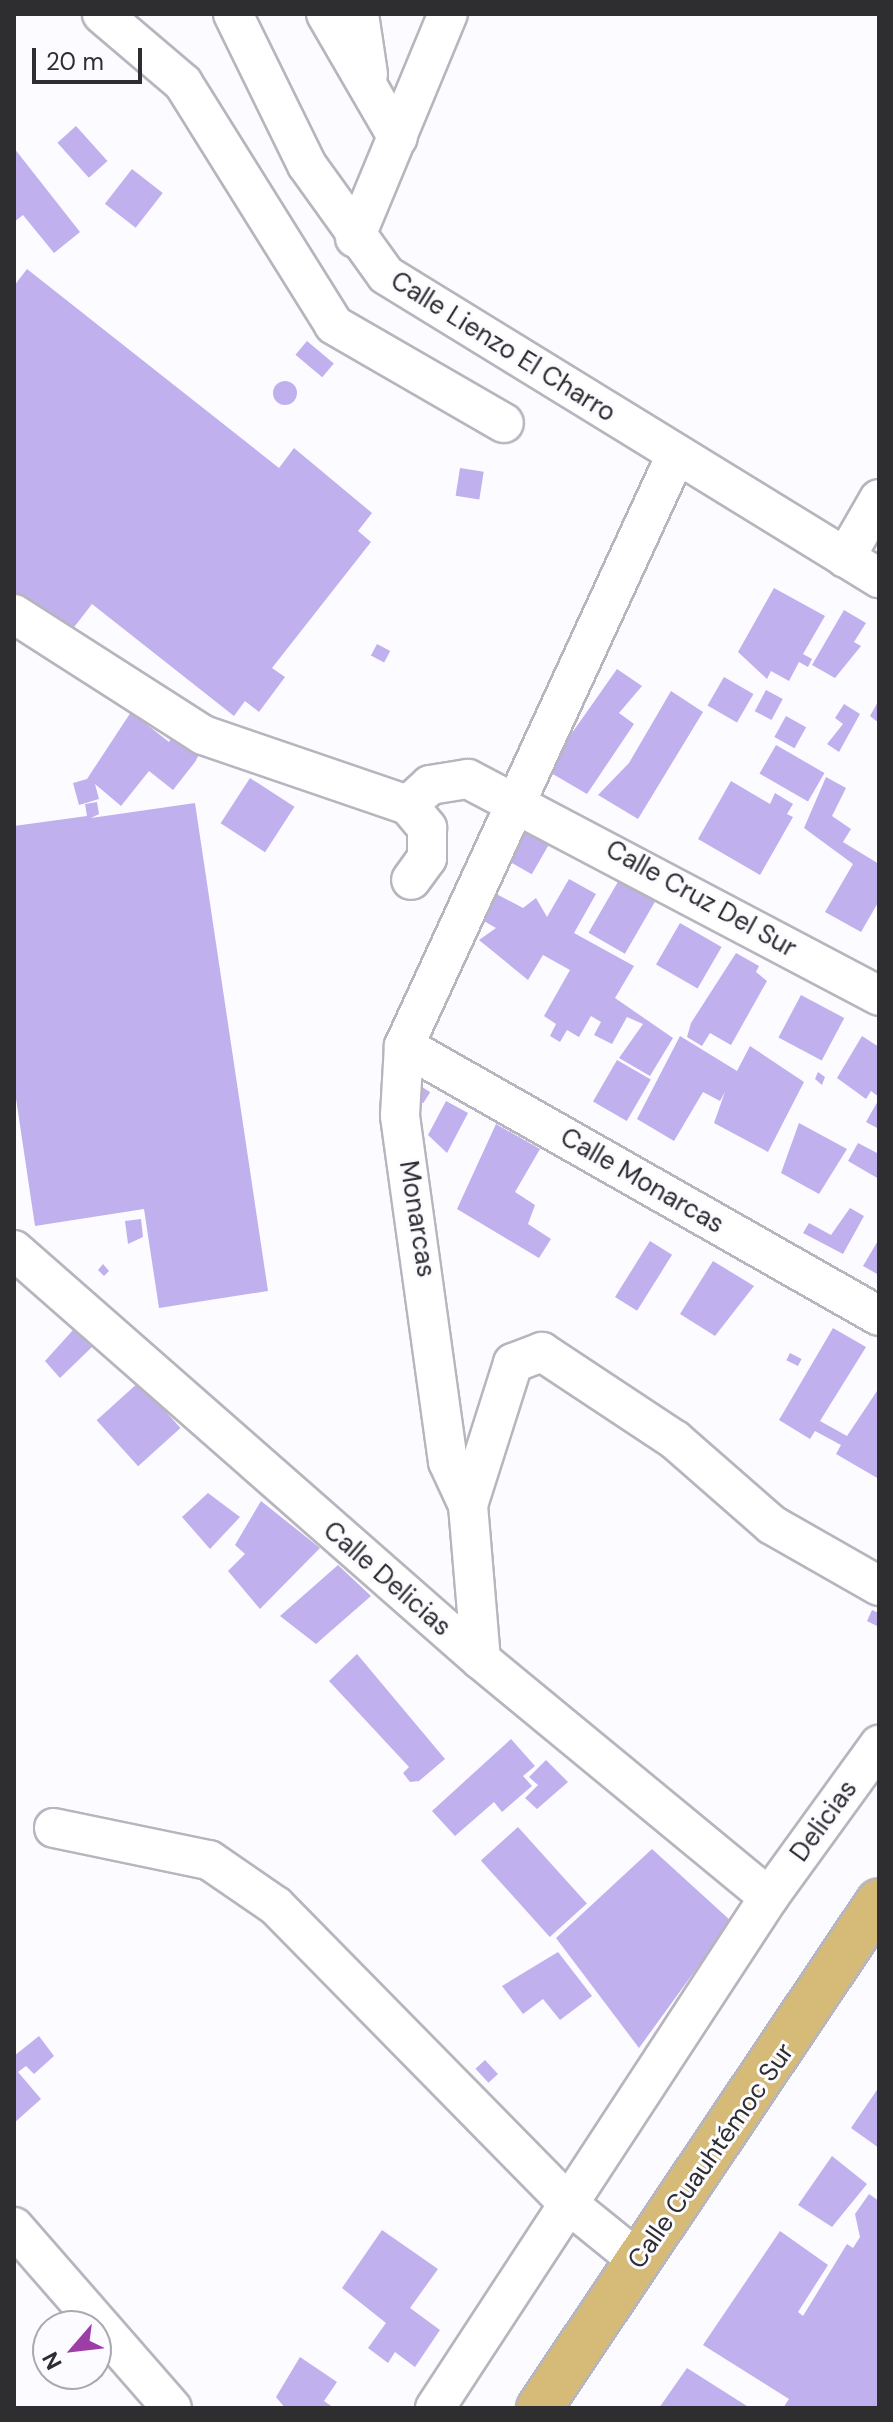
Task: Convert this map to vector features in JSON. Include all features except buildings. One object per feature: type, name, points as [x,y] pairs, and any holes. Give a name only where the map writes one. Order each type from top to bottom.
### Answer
[{"type":"main road","name":"Calle Cuauhtémoc Sur","points":[[539,2408],[879,1901]]},
{"type":"street","points":[[102,14],[183,83],[334,325],[504,423]]},
{"type":"street","name":"Calle Lienzo El Charro","points":[[233,14],[307,165],[355,238],[426,304],[879,578]]},
{"type":"street","points":[[326,14],[398,138]]},
{"type":"street","points":[[359,14],[371,93]]},
{"type":"street","points":[[355,238],[448,14]]},
{"type":"street","name":"Monarcas","points":[[481,1660],[468,1505],[448,1462],[400,1115],[404,1046],[522,801],[676,455]]},
{"type":"street","points":[[845,558],[879,499]]},
{"type":"street","points":[[14,614],[203,735],[408,805],[427,828],[427,858],[411,880]]},
{"type":"street","name":"Calle Cruz Del Sur","points":[[408,805],[430,785],[468,779],[522,801],[879,996]]},
{"type":"street","name":"Calle Monarcas","points":[[404,1046],[879,1316]]},
{"type":"street","name":"Calle Delicias","points":[[14,1250],[481,1660],[769,1897]]},
{"type":"street","points":[[468,1505],[513,1363],[542,1352],[675,1440],[772,1525],[879,1586]]},
{"type":"street","name":"Delicias","points":[[435,2408],[571,2206],[769,1897],[879,1745]]},
{"type":"street","points":[[54,1828],[209,1860],[276,1906],[571,2206],[639,2261]]},
{"type":"street","points":[[14,2227],[172,2408]]}]
